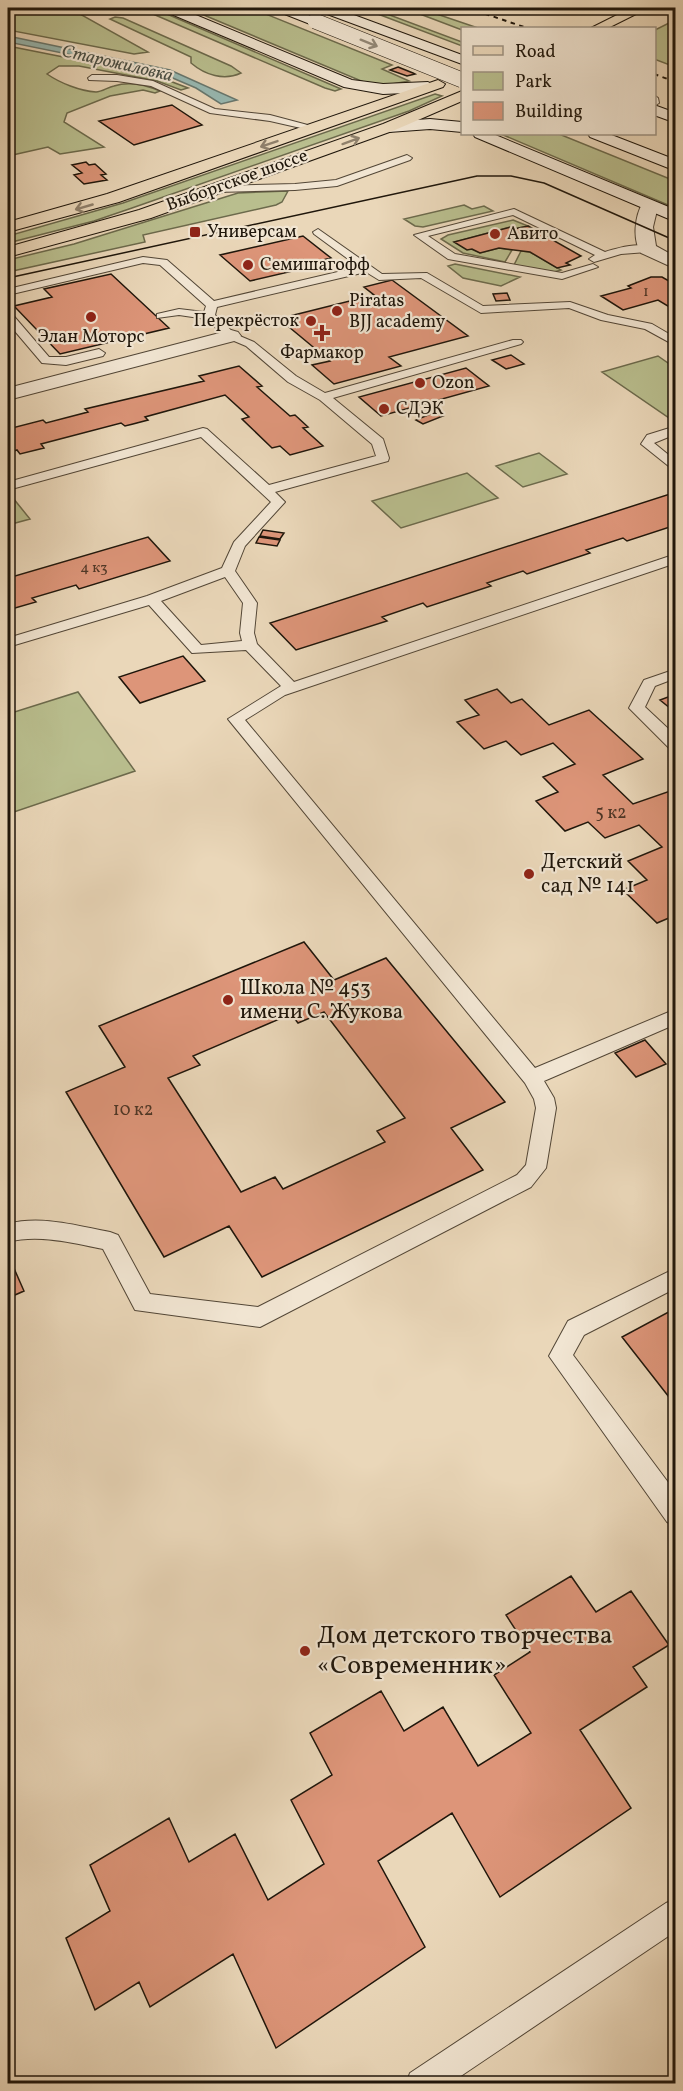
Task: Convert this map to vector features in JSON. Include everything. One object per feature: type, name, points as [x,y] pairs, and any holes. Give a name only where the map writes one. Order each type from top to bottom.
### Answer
[{"type":"main road","points":[[169,8],[349,84],[360,97],[344,117]]},
{"type":"main road","points":[[282,8],[461,80]]},
{"type":"main road","points":[[324,8],[461,60]]},
{"type":"main road","points":[[600,27],[636,9]]},
{"type":"main road","points":[[628,27],[653,16]]},
{"type":"main road","name":"Выборгское шоссе","points":[[8,227],[114,198],[433,86],[383,89],[349,84]]},
{"type":"main road","points":[[459,98],[459,119],[461,121]]},
{"type":"main road","name":"Выборгское шоссе","points":[[8,252],[136,217],[389,127],[459,98]]},
{"type":"main road","points":[[656,111],[675,118]]},
{"type":"main road","points":[[389,127],[430,124],[461,127]]},
{"type":"main road","points":[[483,135],[675,218]]},
{"type":"main road","points":[[598,135],[675,166]]},
{"type":"main road","points":[[649,206],[644,227],[647,249],[675,264]]},
{"type":"main road","points":[[8,394],[231,336]]},
{"type":"lane","points":[[93,78],[117,78],[153,84],[213,111],[270,118],[314,128]]},
{"type":"lane","points":[[217,189],[295,187],[337,183],[407,158]]},
{"type":"lane","points":[[597,261],[514,212],[418,235],[452,257],[562,276],[597,261],[647,249]]},
{"type":"lane","points":[[318,232],[379,277],[423,274],[481,310],[570,305],[605,318],[648,326],[675,343]]},
{"type":"lane","points":[[623,238],[647,249]]},
{"type":"lane","points":[[8,292],[143,260],[164,262],[211,310],[231,336],[250,344],[292,380],[324,397],[378,442],[383,458],[266,490]]},
{"type":"lane","points":[[161,316],[179,312],[211,310],[368,268]]},
{"type":"lane","points":[[8,316],[46,360],[66,361],[99,353]]},
{"type":"lane","points":[[324,397],[517,342]]},
{"type":"lane","points":[[675,430],[652,438],[647,444],[675,468]]},
{"type":"lane","points":[[8,486],[203,432],[278,502],[239,545],[228,571],[152,599],[8,644]]},
{"type":"lane","points":[[8,1233],[17,1229],[37,1230],[110,1241],[143,1303],[260,1317],[524,1181],[536,1168],[546,1108],[544,1098],[532,1078],[236,719],[279,692],[675,558]]},
{"type":"lane","points":[[228,571],[250,603],[247,633],[250,645],[291,688]]},
{"type":"lane","points":[[152,599],[198,651],[250,645]]},
{"type":"lane","points":[[675,673],[649,683],[637,708],[675,745]]},
{"type":"lane","points":[[532,1078],[675,1016]]},
{"type":"lane","points":[[675,1277],[576,1328],[560,1356],[675,1514]]},
{"type":"lane","points":[[421,2084],[675,1913]]},
{"type":"green space","points":[[8,8],[80,8],[78,13],[148,52],[134,54],[8,30]]},
{"type":"green space","points":[[139,8],[153,8],[341,89],[335,91],[325,88]]},
{"type":"green space","points":[[187,8],[251,8],[392,65],[382,69],[409,81],[386,85],[366,83]]},
{"type":"green space","points":[[362,8],[371,8],[461,42],[461,46]]},
{"type":"green space","points":[[404,8],[419,8],[475,27],[461,27],[461,30]]},
{"type":"green space","points":[[123,18],[231,66],[241,73],[221,77],[208,74],[191,63],[191,57],[110,19]]},
{"type":"green space","points":[[675,20],[675,67],[656,60],[656,30]]},
{"type":"green space","points":[[8,46],[154,75],[188,88],[181,90],[157,81],[79,66],[59,66],[47,74],[83,90],[98,92],[131,84],[143,85],[160,91],[155,93],[143,90],[110,96],[67,113],[64,122],[104,147],[60,154],[48,147],[8,156]]},
{"type":"green space","points":[[435,94],[442,96],[409,111],[132,208],[94,221],[8,243],[8,236],[123,203]]},
{"type":"green space","points":[[503,135],[561,135],[675,181],[675,208]]},
{"type":"green space","points":[[288,191],[282,202],[276,205],[143,235],[145,242],[8,272],[8,260],[74,244],[238,193]]},
{"type":"green space","points":[[464,205],[472,209],[484,206],[493,211],[423,227],[415,226],[404,219]]},
{"type":"green space","points":[[513,220],[528,226],[514,229],[510,227],[455,242],[480,253],[499,248],[512,250],[505,262],[463,253],[441,239],[448,235]]},
{"type":"green space","points":[[521,251],[530,252],[561,270],[554,272],[514,265]]},
{"type":"green space","points":[[455,264],[520,277],[501,286],[463,278],[448,266]]},
{"type":"green space","points":[[658,356],[675,368],[675,422],[602,372]]},
{"type":"green space","points":[[539,453],[567,474],[523,487],[496,466]]},
{"type":"green space","points":[[467,473],[498,498],[401,528],[372,501]]},
{"type":"green space","points":[[13,498],[30,519],[8,525],[8,499]]},
{"type":"green space","points":[[78,692],[135,771],[8,814],[8,714]]},
{"type":"water","name":"Старожиловка","points":[[8,36],[170,70],[237,100],[221,104],[196,88],[161,73],[8,42]]},
{"type":"building","points":[[398,67],[415,74],[407,76],[390,70]]},
{"type":"building","points":[[172,105],[202,125],[134,145],[99,121]]},
{"type":"building","points":[[86,162],[89,165],[95,164],[106,174],[101,175],[107,180],[84,184],[74,175],[82,173],[72,165]]},
{"type":"building","points":[[528,226],[581,256],[566,263],[570,265],[557,268],[530,252],[499,248],[480,253],[472,249],[467,250],[454,242],[511,227],[514,229]]},
{"type":"building","points":[[303,236],[331,258],[302,265],[306,268],[250,281],[220,255]]},
{"type":"building","name":"Элан Моторс","points":[[111,274],[169,328],[60,354],[14,306],[52,297],[44,289]]},
{"type":"building","points":[[651,277],[662,277],[676,285],[676,311],[658,300],[623,310],[601,296],[631,288],[628,286]]},
{"type":"building","points":[[392,280],[468,336],[389,357],[401,366],[334,384],[312,365],[330,361],[283,322],[290,316],[374,295],[364,287]]},
{"type":"building","points":[[507,293],[510,300],[496,301],[493,294]]},
{"type":"building","points":[[511,355],[524,364],[506,369],[492,360]]},
{"type":"building","points":[[239,366],[262,386],[257,387],[290,416],[295,415],[308,427],[303,428],[323,446],[290,455],[280,446],[272,448],[242,419],[249,417],[225,395],[145,417],[148,420],[133,424],[125,426],[121,423],[41,444],[44,448],[20,454],[17,450],[8,453],[8,429],[43,420],[46,423],[88,412],[85,409],[204,381],[199,376]]},
{"type":"building","points":[[466,368],[489,386],[381,416],[359,397]]},
{"type":"building","points":[[435,412],[443,416],[423,424],[416,420]]},
{"type":"building","points":[[673,493],[676,495],[676,525],[627,541],[623,538],[586,550],[590,553],[527,574],[523,571],[487,583],[491,586],[427,607],[423,603],[382,617],[387,621],[296,650],[270,623]]},
{"type":"building","points":[[263,530],[284,533],[280,539],[260,536]]},
{"type":"building","points":[[148,537],[170,561],[79,589],[76,585],[32,598],[36,602],[8,610],[8,578]]},
{"type":"building","points":[[259,537],[280,540],[277,546],[256,543]]},
{"type":"building","points":[[183,656],[205,681],[140,703],[119,677]]},
{"type":"building","points":[[497,689],[511,703],[522,699],[549,725],[589,710],[643,759],[603,775],[633,804],[676,789],[676,915],[657,923],[623,890],[647,880],[628,861],[662,847],[639,825],[605,838],[588,822],[565,831],[536,801],[558,792],[543,777],[575,764],[553,743],[521,755],[506,741],[484,749],[457,722],[479,715],[465,700]]},
{"type":"building","points":[[676,694],[676,713],[660,700]]},
{"type":"building","points":[[304,942],[334,980],[386,958],[505,1102],[451,1128],[483,1170],[262,1277],[229,1226],[164,1257],[66,1092],[125,1067],[99,1026]],"holes":[[[324,1012],[405,1118],[377,1131],[385,1142],[283,1189],[275,1177],[241,1192],[168,1078],[200,1065],[193,1056],[291,1014],[298,1023]]]},
{"type":"building","points":[[645,1040],[666,1064],[636,1077],[615,1053]]},
{"type":"building","points":[[8,1258],[24,1291],[8,1298]]},
{"type":"building","points":[[676,1308],[676,1406],[622,1337]]},
{"type":"building","points":[[571,1576],[596,1612],[631,1591],[669,1645],[633,1667],[647,1687],[580,1730],[631,1808],[500,1897],[452,1813],[378,1861],[425,1947],[276,2048],[233,1954],[150,2007],[139,1982],[95,2010],[66,1938],[110,1911],[90,1865],[169,1818],[189,1862],[235,1834],[268,1900],[324,1864],[291,1800],[332,1775],[310,1733],[381,1691],[404,1731],[443,1707],[478,1766],[531,1733],[494,1675],[530,1652],[506,1615]]},
{"type":"tram line","points":[[8,278],[477,176],[511,176],[544,183],[676,241]]},
{"type":"railway","points":[[468,8],[524,27]]},
{"type":"railway","points":[[656,75],[676,82]]},
{"type":"place","name":"Универсам","points":[[195,232]]},
{"type":"place","name":"Авито","points":[[495,234]]},
{"type":"place","name":"Семишагофф","points":[[248,265]]},
{"type":"place","name":"Piratas BJJ academy","points":[[337,311]]},
{"type":"place","name":"Элан Моторс","points":[[91,317]]},
{"type":"place","name":"Перекрёсток","points":[[311,321]]},
{"type":"place","name":"Фармакор","points":[[322,333]]},
{"type":"place","name":"Ozon","points":[[420,383]]},
{"type":"place","name":"СДЭК","points":[[384,409]]},
{"type":"place","name":"Детский сад № 141","points":[[529,874]]},
{"type":"place","name":"Школа № 453 имени С. Жукова","points":[[228,1000]]},
{"type":"place","name":"Дом детского творчества «Современник»","points":[[305,1651]]}]
